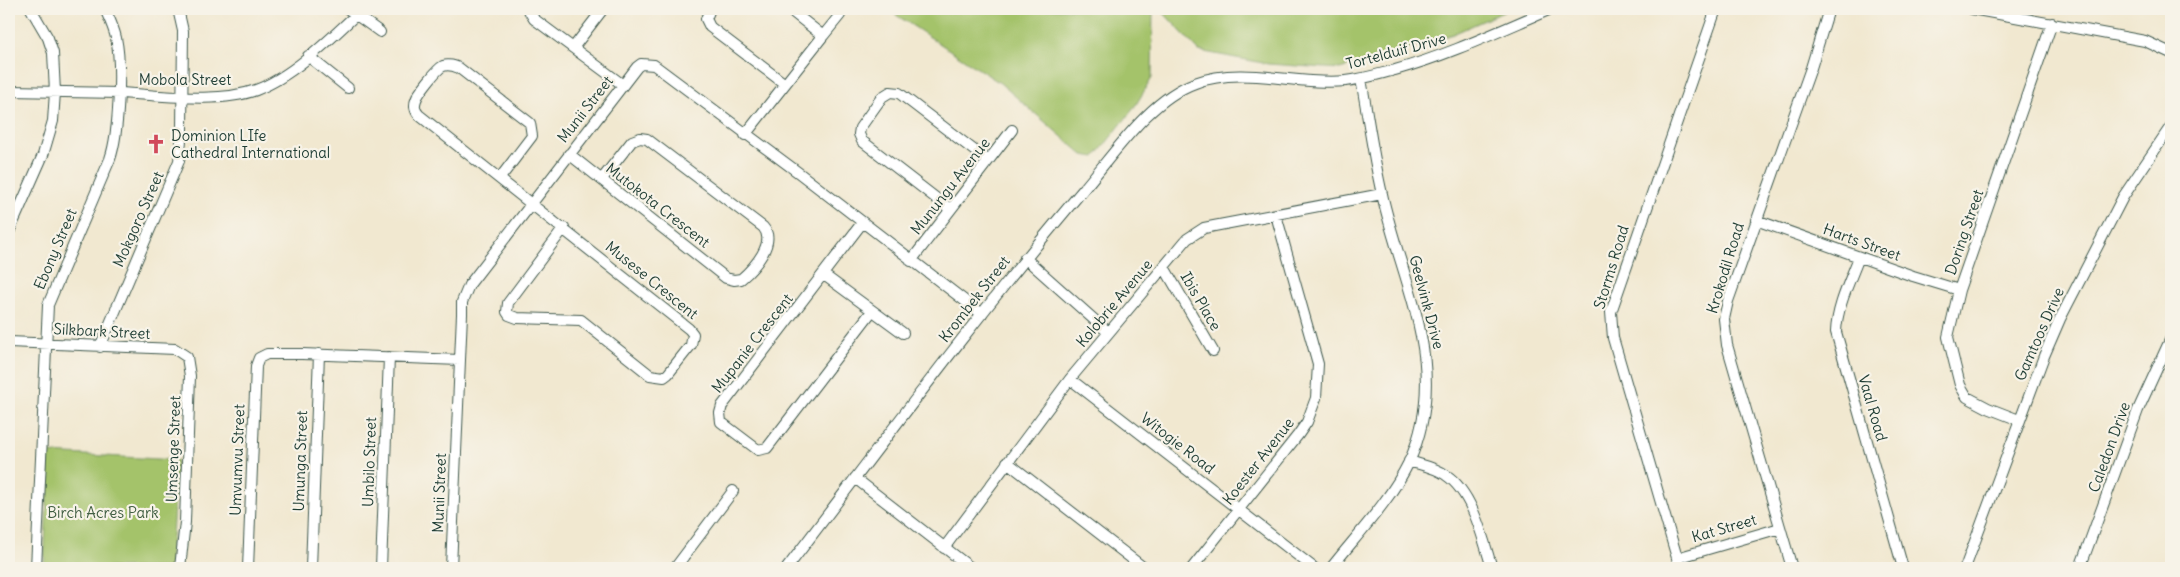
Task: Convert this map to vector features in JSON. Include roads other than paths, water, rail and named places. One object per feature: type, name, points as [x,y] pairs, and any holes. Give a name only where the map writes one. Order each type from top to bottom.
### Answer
[{"type":"street","points":[[9,232],[48,142],[53,121],[55,92],[54,60],[51,45],[31,9]]},
{"type":"street","name":"Ebony Street","points":[[36,568],[47,313],[51,296],[113,150],[118,93],[117,44],[105,9]]},
{"type":"street","name":"Mokgoro Street","points":[[100,347],[179,161],[182,130],[183,31],[178,9]]},
{"type":"street","points":[[528,9],[534,19],[623,85]]},
{"type":"street","points":[[573,48],[602,9]]},
{"type":"street","points":[[710,9],[706,19],[710,26],[785,84]]},
{"type":"street","points":[[789,9],[820,32]]},
{"type":"street","name":"Tortelduif Drive","points":[[1212,78],[1235,75],[1329,82],[1361,79],[1452,52],[1551,9]]},
{"type":"street","name":"Storms Road","points":[[1680,568],[1613,338],[1611,312],[1716,9]]},
{"type":"street","name":"Krokodil Road","points":[[1792,568],[1727,345],[1724,327],[1728,301],[1811,68],[1829,9]]},
{"type":"street","points":[[1972,9],[2145,41],[2171,53]]},
{"type":"street","points":[[355,11],[380,32]]},
{"type":"street","name":"Mobola Street","points":[[9,91],[118,93],[182,97],[232,96],[257,90],[278,78],[308,56],[355,11]]},
{"type":"street","points":[[746,135],[785,84],[820,32],[840,15]]},
{"type":"street","name":"Doring Street","points":[[2020,420],[1974,402],[1967,397],[1960,386],[1948,337],[1959,290],[2052,23]]},
{"type":"street","points":[[308,56],[348,88]]},
{"type":"street","name":"Munii Street","points":[[451,568],[462,314],[465,294],[469,285],[531,203],[639,65],[648,63],[654,65],[799,173],[982,314]]},
{"type":"street","name":"Musese Crescent","points":[[500,178],[532,136],[530,123],[459,68],[450,65],[443,66],[416,98],[416,112],[531,203],[564,228],[692,331],[691,345],[664,377],[650,375],[581,320],[517,318],[509,315],[507,312],[508,303],[564,228]]},
{"type":"street","name":"Krombek Street","points":[[787,568],[1025,258],[1153,110],[1166,98],[1186,86],[1212,78]]},
{"type":"street","name":"Geelvink Drive","points":[[1331,568],[1385,500],[1409,461],[1424,411],[1426,363],[1422,335],[1382,194],[1361,79]]},
{"type":"street","points":[[950,209],[862,141],[859,134],[860,128],[882,97],[890,92],[899,93],[988,161]]},
{"type":"street","name":"Gamtoos Drive","points":[[1965,568],[2060,319],[2123,197],[2171,126]]},
{"type":"street","name":"Munungu Avenue","points":[[911,260],[1012,130]]},
{"type":"street","name":"Mutokota Crescent","points":[[569,154],[730,279],[738,280],[744,276],[766,248],[769,240],[763,227],[647,139],[640,138],[632,141],[602,179]]},
{"type":"street","name":"Kolobrie Avenue","points":[[944,548],[1070,379],[1187,239],[1204,228],[1382,194]]},
{"type":"street","name":"Koester Avenue","points":[[1192,568],[1307,422],[1318,388],[1316,352],[1276,215]]},
{"type":"street","name":"Harts Street","points":[[1756,220],[1959,290]]},
{"type":"street","name":"Mupanie Crescent","points":[[862,223],[722,406],[720,418],[725,427],[758,450],[767,448],[872,312]]},
{"type":"street","name":"Vaal Road","points":[[1859,257],[1843,300],[1836,323],[1836,332],[1903,568]]},
{"type":"street","points":[[1025,258],[1108,332]]},
{"type":"street","name":"Ibis Place","points":[[1164,267],[1212,351]]},
{"type":"street","points":[[824,275],[903,333]]},
{"type":"street","name":"Caledon Drive","points":[[2080,568],[2138,410],[2171,338]]},
{"type":"street","name":"Silkbark Street","points":[[9,342],[175,349],[184,353],[189,360]]},
{"type":"street","points":[[319,354],[460,360]]},
{"type":"street","name":"Umvumvu Street","points":[[248,568],[256,366],[258,360],[263,355],[319,354]]},
{"type":"street","name":"Umunga Street","points":[[311,568],[319,354]]},
{"type":"street","name":"Umbilo Street","points":[[381,568],[389,357]]},
{"type":"street","name":"Umsenge Street","points":[[180,568],[185,522],[189,360]]},
{"type":"street","name":"Witogie Road","points":[[1070,379],[1314,568]]},
{"type":"street","points":[[1409,461],[1440,471],[1454,482],[1477,518],[1492,568]]},
{"type":"street","points":[[1007,462],[1144,568]]},
{"type":"street","points":[[856,478],[971,568]]},
{"type":"street","points":[[675,568],[733,491]]},
{"type":"street","name":"Kat Street","points":[[1677,558],[1780,528]]},
{"type":"place","name":"Dominion LIfe Cathedral International","points":[[156,144]]},
{"type":"park label","name":"Birch Acres Park","points":[[103,512]]}]
